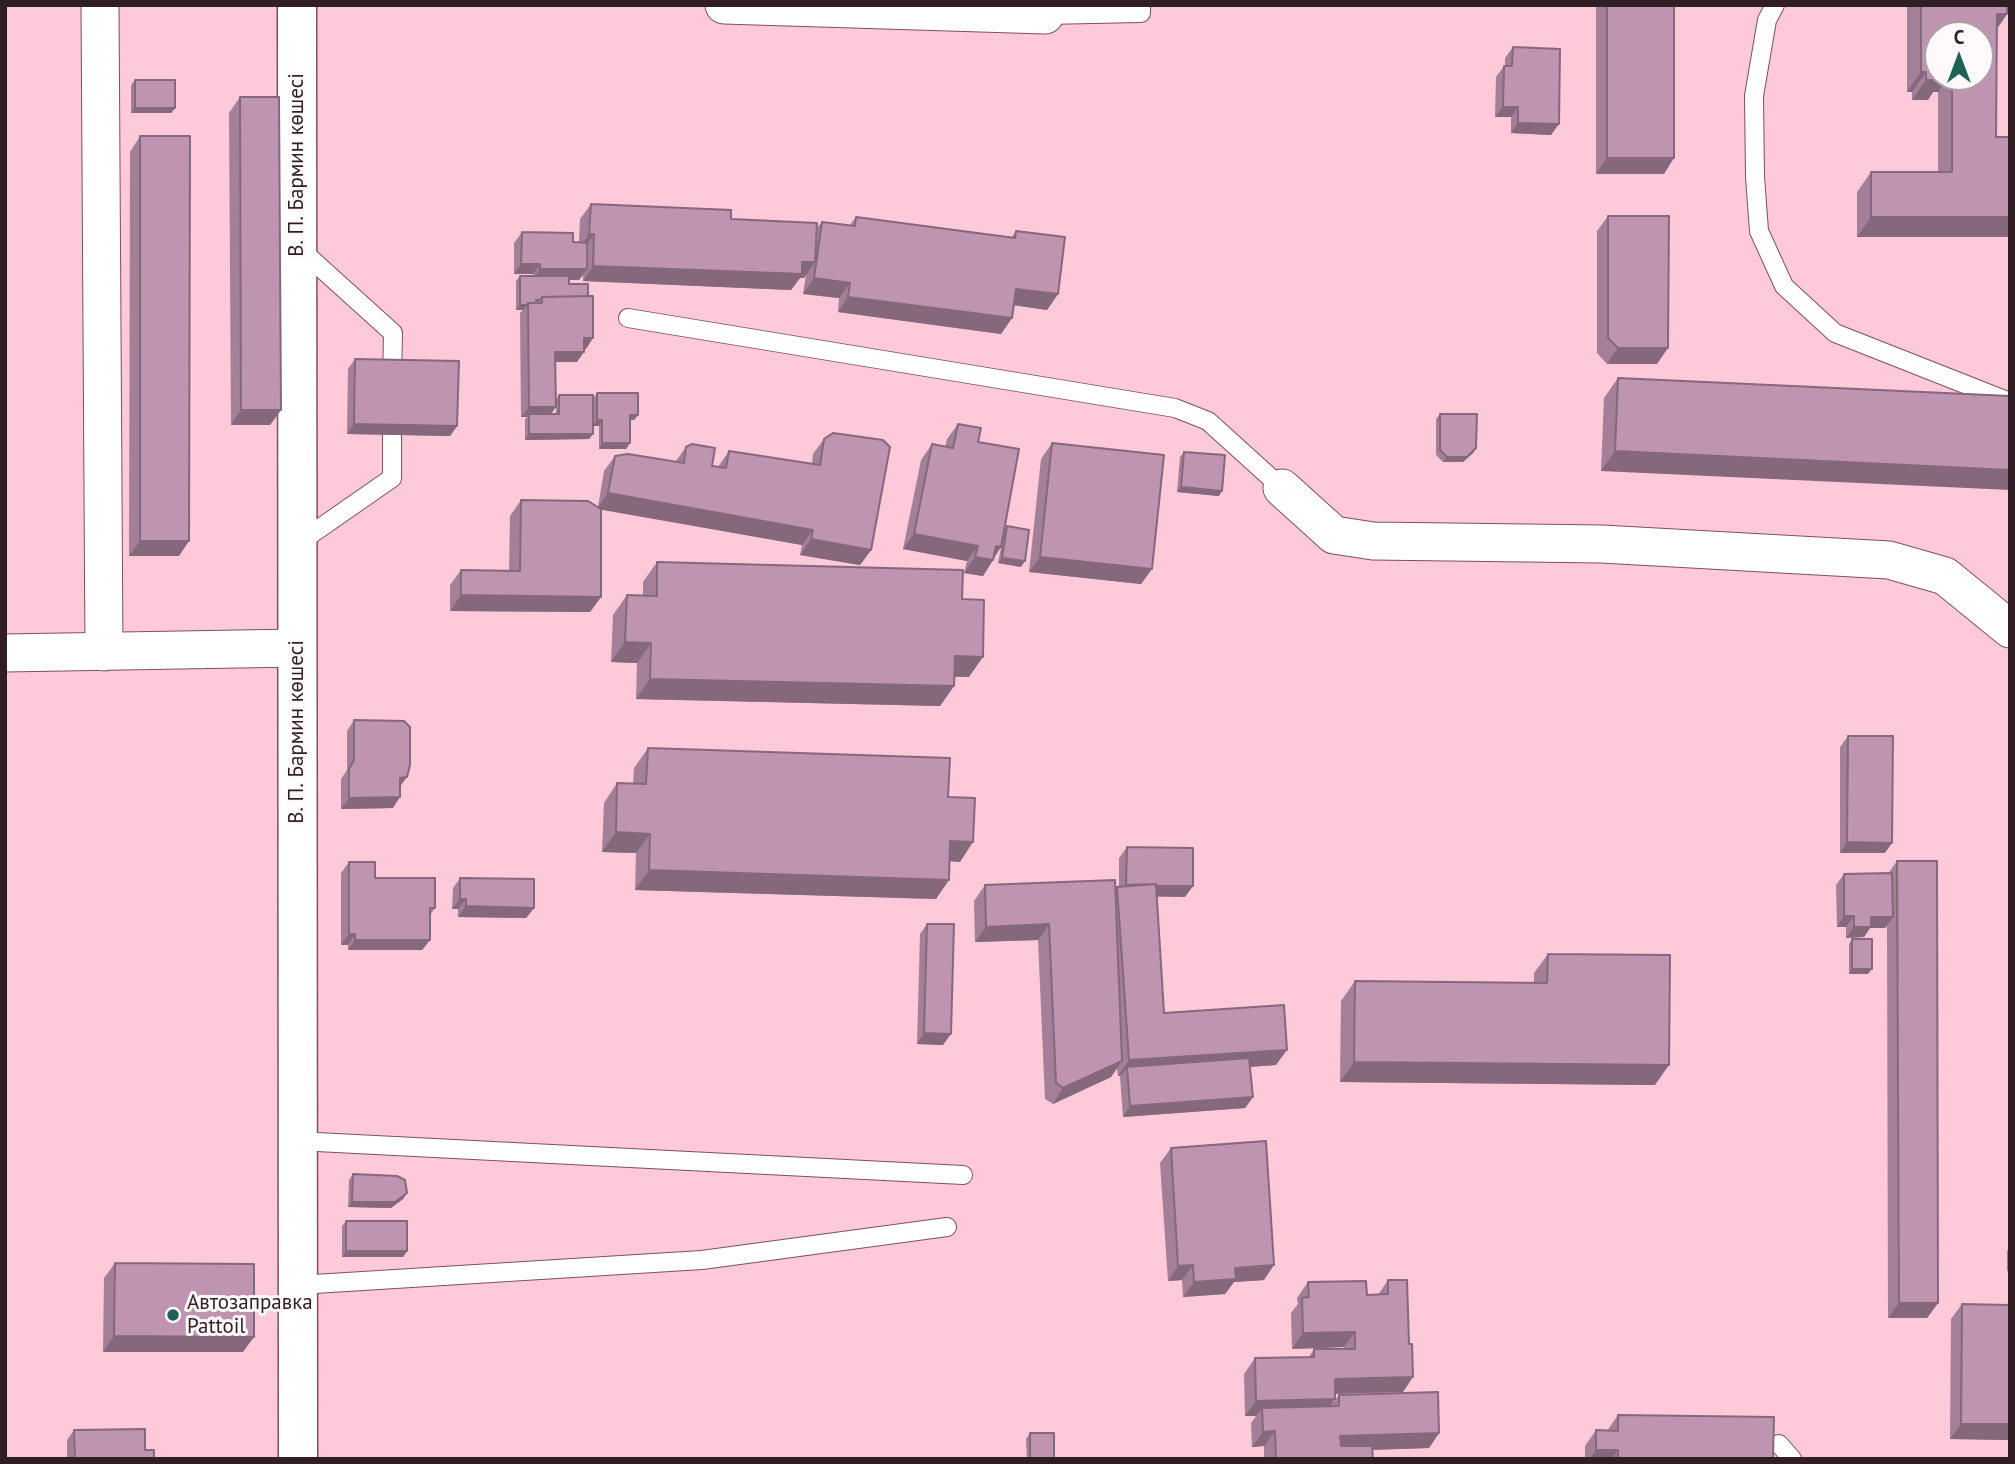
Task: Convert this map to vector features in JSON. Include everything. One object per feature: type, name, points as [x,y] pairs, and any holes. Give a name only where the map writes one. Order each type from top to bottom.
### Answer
[{"type":"street","points":[[100,5],[104,652]]},
{"type":"street","name":"В. П. Бармин көшесі","points":[[297,5],[298,1459]]},
{"type":"street","points":[[724,5],[1045,15]]},
{"type":"street","points":[[1282,488],[1334,535],[1373,541],[1602,544],[1889,560],[1945,576],[2010,629]]},
{"type":"street","points":[[5,653],[297,648]]},
{"type":"lane","points":[[1045,15],[1141,13],[1141,5]]},
{"type":"lane","points":[[1775,5],[1767,20],[1754,96],[1755,177],[1759,231],[1784,286],[1835,333],[2010,402]]},
{"type":"lane","points":[[297,246],[393,333],[393,359],[392,478],[297,544]]},
{"type":"lane","points":[[628,318],[1175,408],[1208,421],[1282,488]]},
{"type":"lane","points":[[297,1141],[963,1175]]},
{"type":"lane","points":[[298,1285],[702,1260],[947,1227]]},
{"type":"lane","points":[[1779,1444],[1792,1459]]},
{"type":"building","points":[[1607,5],[1674,5],[1674,158],[1607,158]]},
{"type":"building","points":[[1921,5],[2007,5],[2007,14],[1997,14],[1996,137],[2010,137],[2010,217],[1871,217],[1871,172],[1952,172],[1952,91],[1994,91],[1994,21],[1924,21],[1924,72],[1921,72]]},
{"type":"building","points":[[1513,47],[1560,49],[1559,124],[1518,123],[1518,107],[1503,107],[1504,66],[1512,66]]},
{"type":"building","points":[[135,80],[175,80],[175,108],[135,108]]},
{"type":"building","points":[[240,97],[279,97],[281,410],[241,410]]},
{"type":"building","points":[[140,136],[190,136],[189,541],[140,541]]},
{"type":"building","points":[[591,204],[731,210],[731,219],[817,223],[815,262],[802,262],[802,274],[593,266],[594,234],[589,234]]},
{"type":"building","points":[[1608,216],[1669,216],[1668,348],[1618,348],[1608,338]]},
{"type":"building","points":[[856,217],[1015,238],[1016,231],[1065,237],[1058,294],[1016,289],[1012,318],[848,297],[850,283],[814,278],[822,222],[855,226]]},
{"type":"building","points":[[522,232],[573,233],[573,242],[587,243],[587,269],[540,269],[540,264],[521,264]]},
{"type":"building","points":[[520,276],[569,276],[569,284],[588,284],[588,296],[542,297],[536,300],[536,303],[520,305]]},
{"type":"building","points":[[593,296],[593,338],[584,338],[584,352],[555,352],[556,407],[529,407],[528,303],[542,303],[542,297]]},
{"type":"building","points":[[355,359],[459,361],[457,426],[354,424]]},
{"type":"building","points":[[1618,378],[2010,396],[2010,470],[1615,451]]},
{"type":"building","points":[[597,393],[638,393],[638,415],[630,415],[630,443],[602,443],[602,420],[597,420]]},
{"type":"building","points":[[559,395],[593,395],[593,434],[529,434],[529,414],[559,414]]},
{"type":"building","points":[[1440,414],[1477,414],[1476,448],[1467,457],[1447,457],[1440,450]]},
{"type":"building","points":[[958,424],[981,428],[978,442],[1019,449],[1001,547],[996,546],[993,560],[975,557],[978,546],[914,534],[932,444],[953,448]]},
{"type":"building","points":[[833,433],[883,440],[890,447],[871,550],[811,539],[813,530],[608,493],[615,456],[628,454],[684,463],[686,447],[692,444],[715,448],[712,466],[726,468],[729,451],[820,465],[824,439]]},
{"type":"building","points":[[1052,443],[1164,455],[1152,569],[1040,557]]},
{"type":"building","points":[[1184,452],[1225,455],[1222,491],[1181,487]]},
{"type":"building","points":[[521,500],[588,501],[601,509],[601,597],[461,595],[461,570],[520,571]]},
{"type":"building","points":[[1007,526],[1029,530],[1025,561],[1002,558]]},
{"type":"building","points":[[657,562],[963,570],[962,599],[984,600],[983,657],[955,656],[954,686],[650,679],[651,643],[625,642],[627,595],[657,596]]},
{"type":"building","points":[[354,720],[404,721],[410,727],[410,765],[407,777],[400,778],[400,797],[349,798],[349,769],[354,760]]},
{"type":"building","points":[[1848,736],[1893,736],[1892,843],[1847,842]]},
{"type":"building","points":[[648,748],[950,758],[948,797],[975,798],[973,842],[950,841],[949,880],[649,870],[650,834],[616,832],[617,783],[646,784]]},
{"type":"building","points":[[1127,847],[1193,848],[1193,886],[1126,885]]},
{"type":"building","points":[[1897,861],[1937,861],[1938,1303],[1899,1303]]},
{"type":"building","points":[[349,862],[375,862],[375,878],[435,878],[435,908],[430,908],[430,940],[355,940],[355,934],[349,934]]},
{"type":"building","points":[[1892,873],[1893,917],[1871,917],[1871,927],[1854,927],[1854,916],[1844,916],[1844,874]]},
{"type":"building","points":[[460,878],[534,879],[534,908],[466,906],[466,899],[460,899]]},
{"type":"building","points":[[1115,880],[1122,1061],[1063,1088],[1056,1083],[1049,924],[986,927],[985,885]]},
{"type":"building","points":[[1156,884],[1164,1013],[1284,1005],[1287,1050],[1129,1060],[1117,887]]},
{"type":"building","points":[[927,924],[954,924],[951,1034],[924,1033]]},
{"type":"building","points":[[1852,939],[1872,939],[1872,969],[1852,969]]},
{"type":"building","points":[[1548,954],[1670,955],[1669,1065],[1354,1062],[1355,981],[1547,983]]},
{"type":"building","points":[[1249,1058],[1253,1097],[1130,1106],[1127,1067]]},
{"type":"building","points":[[1266,1141],[1274,1265],[1235,1268],[1236,1279],[1194,1282],[1193,1265],[1178,1266],[1171,1148]]},
{"type":"building","points":[[353,1174],[397,1176],[405,1180],[407,1193],[395,1202],[352,1202]]},
{"type":"building","points":[[346,1221],[407,1221],[407,1251],[346,1251]]},
{"type":"building","name":"Автозаправка Pattoil","points":[[115,1263],[254,1264],[254,1337],[114,1336]]},
{"type":"building","points":[[1388,1280],[1407,1280],[1413,1377],[1335,1379],[1335,1399],[1256,1401],[1255,1358],[1314,1357],[1314,1349],[1355,1349],[1355,1332],[1303,1333],[1302,1298],[1309,1297],[1308,1282],[1366,1281],[1367,1295],[1388,1294]]},
{"type":"building","points":[[1962,1304],[2010,1305],[2010,1424],[1961,1424]]},
{"type":"building","points":[[1438,1392],[1439,1433],[1340,1436],[1341,1446],[1372,1446],[1373,1459],[1276,1459],[1275,1431],[1263,1432],[1262,1408],[1339,1406],[1339,1395]]},
{"type":"building","points":[[1618,1415],[1774,1417],[1773,1459],[1618,1459],[1618,1450],[1596,1450],[1596,1430],[1618,1431]]},
{"type":"building","points":[[145,1429],[145,1450],[154,1450],[154,1459],[75,1459],[74,1430]]},
{"type":"building","points":[[1030,1433],[1054,1433],[1054,1459],[1030,1459]]},
{"type":"place","name":"Автозаправка Pattoil","points":[[173,1315]]}]
